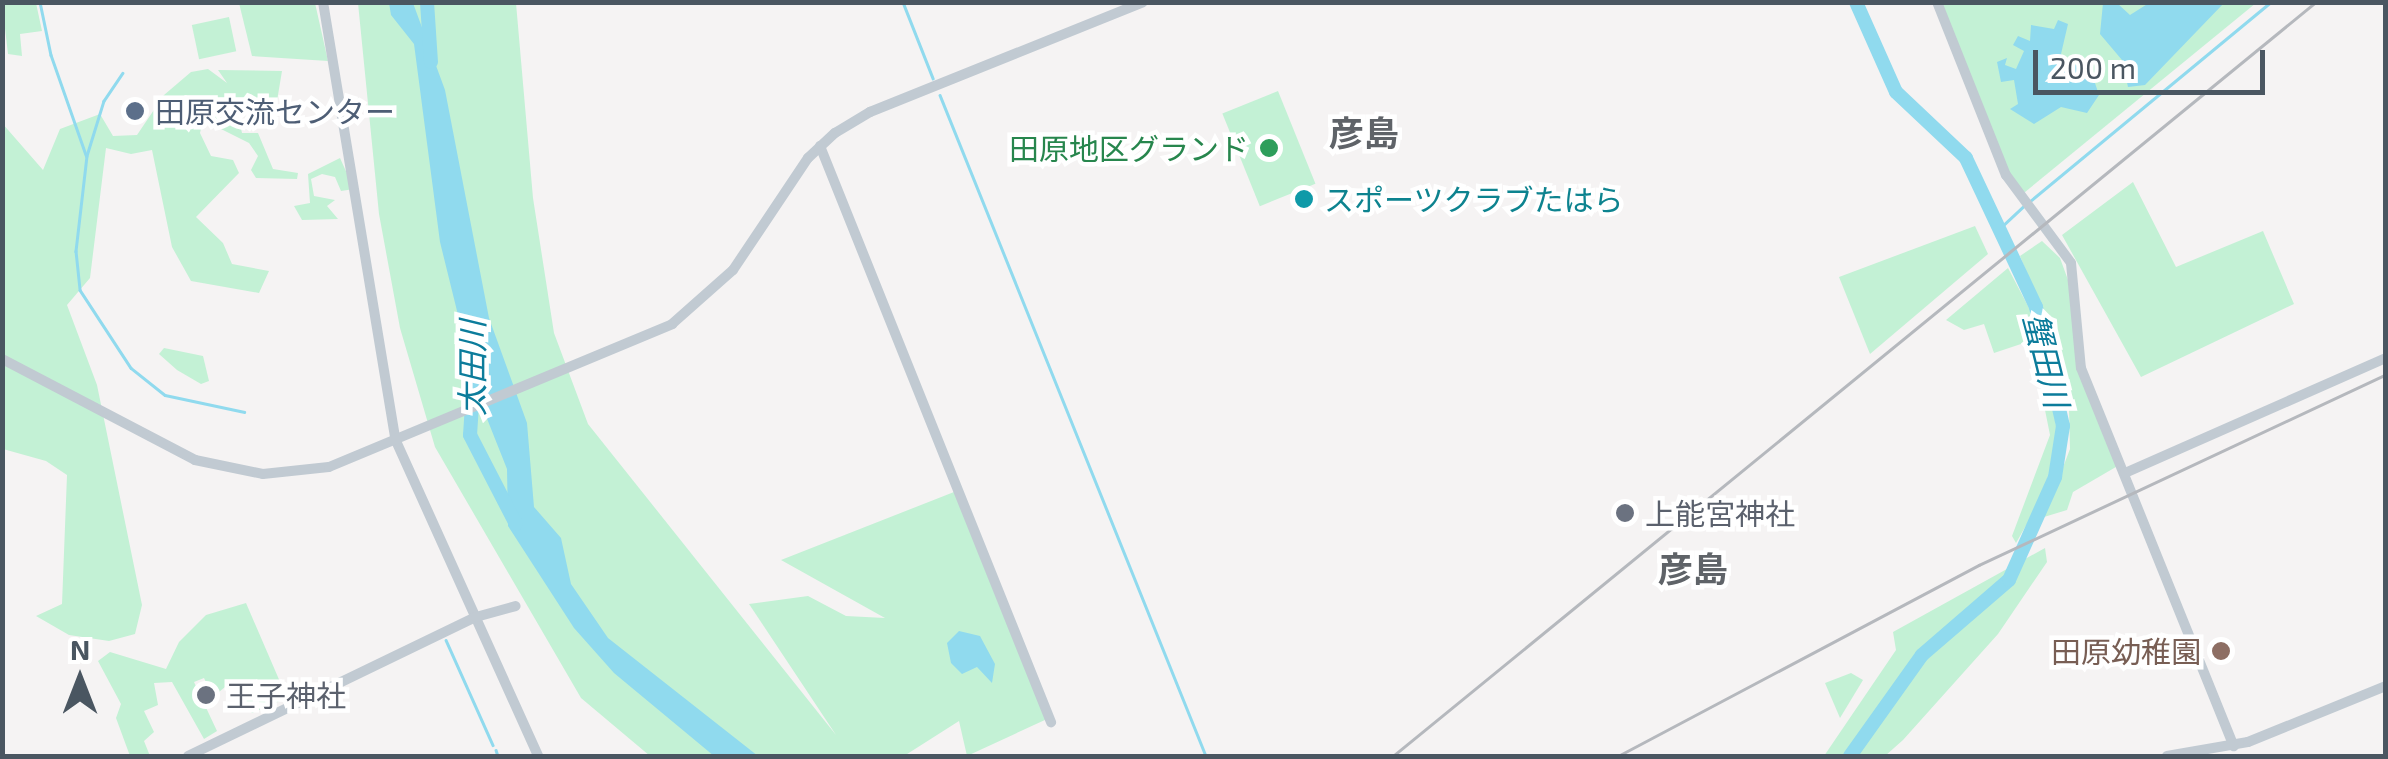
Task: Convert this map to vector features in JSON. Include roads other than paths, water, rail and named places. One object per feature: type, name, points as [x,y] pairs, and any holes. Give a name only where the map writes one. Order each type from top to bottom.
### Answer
[{"type":"street","points":[[323,2],[338,65],[396,441],[538,756]]},
{"type":"street","points":[[2,360],[212,466],[296,472],[396,441],[656,332],[704,299],[751,247],[820,146],[870,112],[1143,2]]},
{"type":"street","points":[[1937,2],[2020,197],[2071,263],[2081,368],[2234,746]]},
{"type":"street","points":[[820,146],[1051,722]]},
{"type":"street","points":[[2125,473],[2386,358]]},
{"type":"street","points":[[188,756],[476,617],[516,606]]},
{"type":"street","points":[[2167,756],[2234,746],[2386,686]]},
{"type":"water","points":[[389,3],[413,3],[445,90],[489,318],[527,423],[534,507],[561,538],[571,584],[608,638],[758,756],[714,756],[614,673],[574,628],[508,526],[507,469],[478,396],[440,242],[414,44],[391,15]]},
{"type":"water","points":[[2103,3],[2117,3],[2130,15],[2149,3],[2224,3],[2145,85],[2128,87],[2122,60],[2100,34]]},
{"type":"water","points":[[2058,20],[2068,24],[2061,54],[2093,77],[2099,95],[2087,113],[2061,107],[2034,124],[2010,109],[2018,104],[2014,80],[2001,82],[1997,62],[2007,58],[2005,65],[2016,69],[2024,51],[2013,45],[2018,36],[2030,41],[2031,25],[2054,29]]},
{"type":"water","points":[[959,631],[980,636],[995,664],[992,683],[977,667],[962,674],[951,663],[947,643]]},
{"type":"waterway","points":[[40,2],[51,55],[86,155]]},
{"type":"waterway","name":"太田川","points":[[427,2],[431,62]]},
{"type":"waterway","points":[[903,2],[933,78]]},
{"type":"waterway","name":"蟹田川","points":[[1850,756],[1922,655],[2009,580],[2055,477],[2063,426],[2036,307],[1966,158],[1896,92],[1856,2]]},
{"type":"waterway","points":[[2029,202],[2271,2]]},
{"type":"waterway","points":[[123,73],[104,101],[87,156],[76,251],[80,290],[131,368],[165,395],[244,412]]},
{"type":"waterway","points":[[940,95],[1206,756]]},
{"type":"waterway","points":[[1997,231],[2023,207]]},
{"type":"waterway","name":"太田川","points":[[475,358],[470,435],[516,524]]},
{"type":"waterway","points":[[446,640],[493,745]]},
{"type":"waterway","points":[[496,750],[498,756]]},
{"type":"railway","points":[[1393,756],[2316,2]]},
{"type":"railway","points":[[1618,756],[1979,565],[2386,374]]},
{"type":"place","name":"田原交流センター","points":[[135,111]]},
{"type":"place","name":"田原地区グランド","points":[[1269,148]]},
{"type":"place","name":"スポーツクラブたはら","points":[[1304,199]]},
{"type":"place","name":"上能宮神社","points":[[1625,513]]},
{"type":"place","name":"田原幼稚園","points":[[2221,651]]},
{"type":"place","name":"王子神社","points":[[206,695]]},
{"type":"district","name":"彦島","points":[[1364,132]]},
{"type":"district","name":"彦島","points":[[1693,568]]}]
